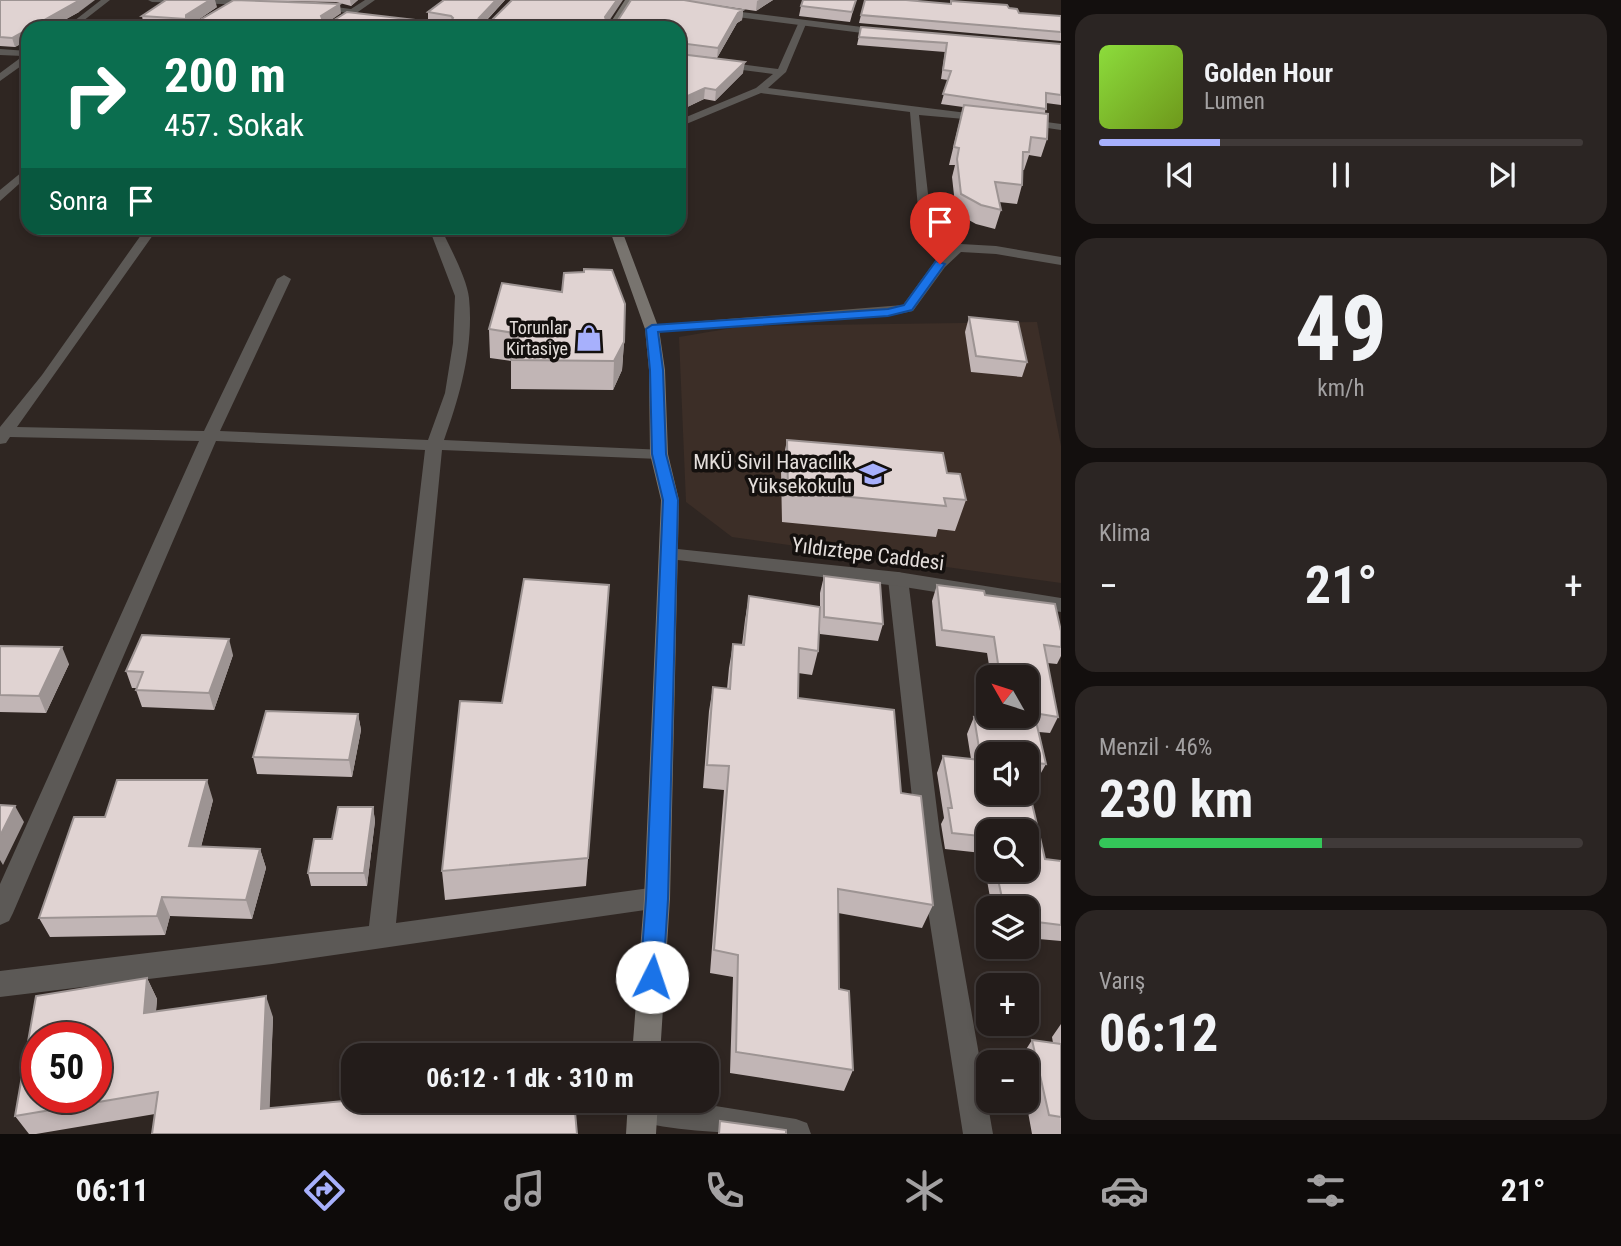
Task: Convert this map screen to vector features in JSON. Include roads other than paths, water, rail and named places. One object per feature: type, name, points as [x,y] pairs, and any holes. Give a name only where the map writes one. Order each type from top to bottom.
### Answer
[{"type":"main road","points":[[616,21],[629,0]]},
{"type":"main road","points":[[618,235],[652,329],[657,370],[659,454],[670,500],[657,899],[647,1043]]},
{"type":"street","points":[[78,21],[106,0]]},
{"type":"street","points":[[152,0],[262,3]]},
{"type":"street","points":[[338,21],[371,0]]},
{"type":"street","points":[[215,15],[237,1]]},
{"type":"street","points":[[301,5],[347,9],[353,17],[379,20]]},
{"type":"street","points":[[709,11],[893,33]]},
{"type":"street","points":[[686,121],[760,90],[781,72],[802,24]]},
{"type":"street","points":[[0,52],[21,54]]},
{"type":"street","points":[[686,60],[781,72]]},
{"type":"street","points":[[0,78],[21,61]]},
{"type":"street","points":[[760,90],[996,119]]},
{"type":"street","points":[[917,110],[914,115],[925,221],[943,240],[958,248],[996,250],[1061,261]]},
{"type":"street","points":[[1009,120],[1061,127]]},
{"type":"street","points":[[0,197],[21,177]]},
{"type":"street","points":[[1,435],[47,378],[147,235]]},
{"type":"street","points":[[381,937],[435,445],[453,393],[460,343],[462,296],[438,235]]},
{"type":"street","points":[[652,329],[888,312],[908,307],[940,264],[958,248]]},
{"type":"street","points":[[0,913],[210,436],[284,279]]},
{"type":"street","points":[[1,435],[210,436],[659,454]]},
{"type":"street","name":"Yıldıztepe Caddesi","points":[[668,554],[898,579],[1061,605]]},
{"type":"street","points":[[898,579],[928,834],[978,1134]]},
{"type":"street","points":[[0,984],[381,937],[657,899]]},
{"type":"street","points":[[642,1115],[796,1134]]},
{"type":"place","name":"Torunlar Kirtasiye","points":[[589,338]]},
{"type":"place","name":"MKÜ Sivil Havacılık Yüksekokulu","points":[[873,474]]}]
